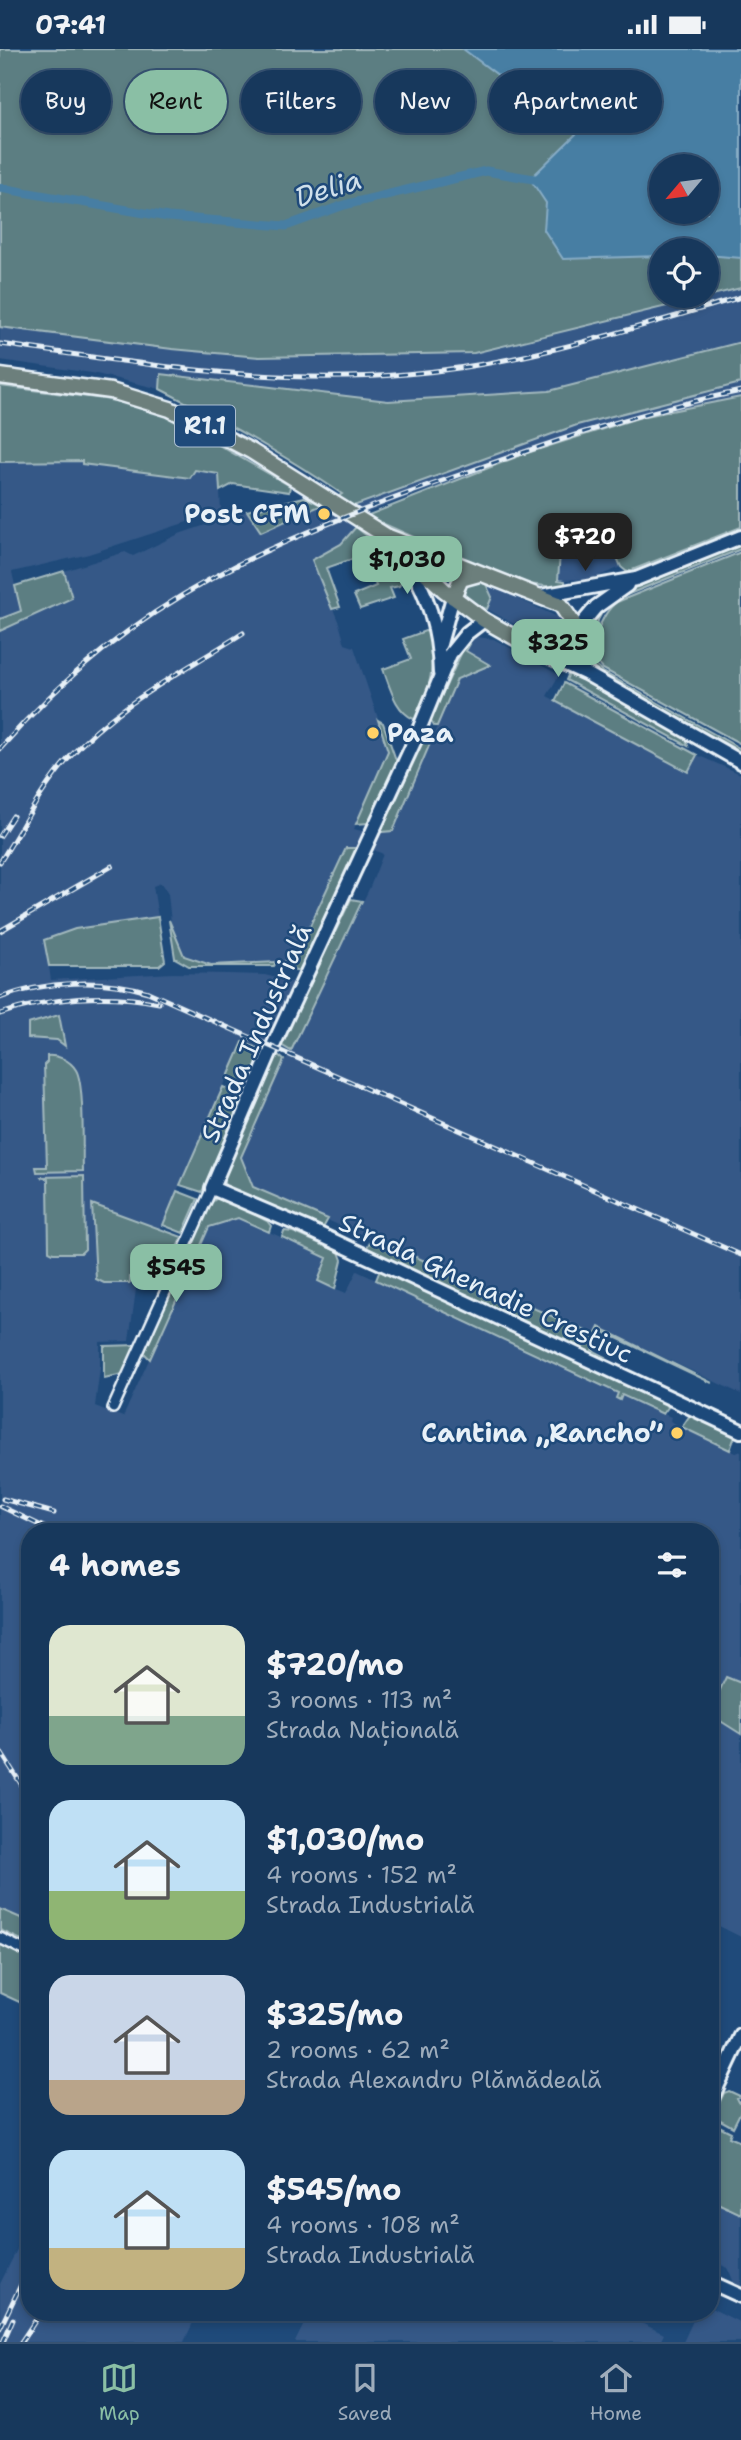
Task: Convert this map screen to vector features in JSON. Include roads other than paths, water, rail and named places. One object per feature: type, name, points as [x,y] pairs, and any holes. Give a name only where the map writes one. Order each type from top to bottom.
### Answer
[{"type":"main road","name":"R1.1","points":[[0,376],[111,391],[170,409],[251,451],[386,536]]},
{"type":"main road","points":[[386,536],[561,605],[569,615],[573,638],[561,652],[544,654],[484,620],[453,597],[386,536]]},
{"type":"main road","points":[[453,597],[461,579],[479,574]]},
{"type":"street","name":"Strada Industrială","points":[[386,536],[407,562],[422,589],[439,649],[440,677]]},
{"type":"street","points":[[537,597],[556,596],[636,579],[741,537]]},
{"type":"street","points":[[585,673],[573,638],[596,607],[636,579]]},
{"type":"street","name":"Strada Industrială","points":[[439,649],[453,597]]},
{"type":"street","name":"Strada Industrială","points":[[113,1408],[273,1046],[414,742],[440,677],[459,642],[484,620]]},
{"type":"street","points":[[544,654],[585,673],[741,762]]},
{"type":"street","name":"Strada Ghenadie Crestiuc","points":[[212,1188],[306,1228],[741,1431]]},
{"type":"street","points":[[0,1938],[21,1948]]},
{"type":"street","points":[[719,2083],[741,2036]]},
{"type":"street","points":[[719,2286],[741,2296]]},
{"type":"waterway","name":"Delia","points":[[0,188],[168,217],[286,226],[344,205],[486,171],[540,180]]},
{"type":"railway","points":[[0,344],[152,365],[253,375],[355,377],[406,374],[491,363],[533,354],[741,297]]},
{"type":"railway","points":[[0,749],[50,696],[102,651],[156,612],[270,549],[394,498],[531,450],[635,417],[741,391]]},
{"type":"railway","points":[[0,862],[49,783],[87,740],[128,705],[243,633]]},
{"type":"railway","points":[[0,836],[13,816]]},
{"type":"railway","points":[[0,931],[112,866]]},
{"type":"railway","points":[[0,998],[36,988],[74,983],[112,985],[148,992],[741,1255]]},
{"type":"railway","points":[[0,1014],[19,1008],[79,998],[119,998],[159,1003]]},
{"type":"railway","points":[[3,1499],[54,1513]]},
{"type":"railway","points":[[0,1506],[35,1523]]},
{"type":"railway","points":[[0,1751],[21,1784]]},
{"type":"railway","points":[[0,2328],[21,2285]]},
{"type":"railway","points":[[3,2342],[13,2319]]},
{"type":"railway","points":[[21,2342],[35,2321]]},
{"type":"place","name":"Post CFM","points":[[324,514]]},
{"type":"place","name":"Paza","points":[[373,733]]},
{"type":"place","name":"Cantina „Rancho”","points":[[677,1433]]}]
